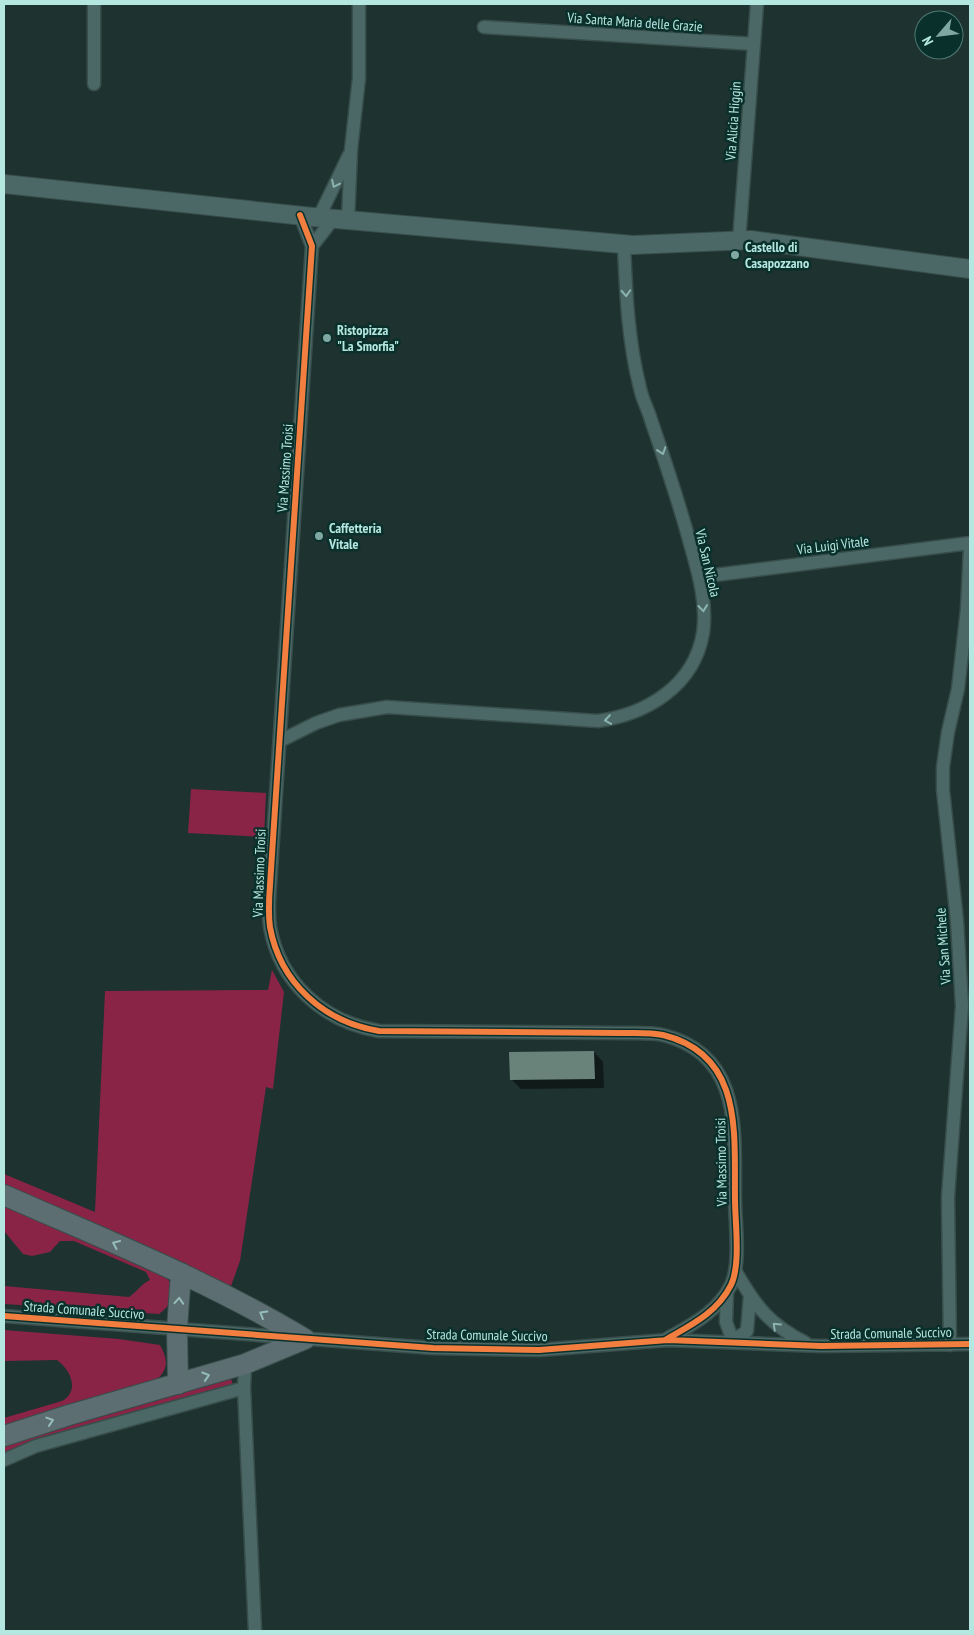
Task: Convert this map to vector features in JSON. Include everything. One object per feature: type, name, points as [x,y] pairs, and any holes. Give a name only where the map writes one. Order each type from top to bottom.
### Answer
[{"type":"highway","points":[[4,1195],[181,1272],[256,1309],[304,1339]]},
{"type":"highway","points":[[178,1384],[177,1329],[181,1272]]},
{"type":"highway","points":[[4,1436],[69,1414],[245,1364],[304,1339]]},
{"type":"main road","points":[[4,184],[300,215],[624,245],[751,240],[970,268]]},
{"type":"street","points":[[94,4],[94,84]]},
{"type":"street","points":[[312,246],[334,218],[351,150],[359,78],[359,4]]},
{"type":"street","name":"Via Alicia Higgin","points":[[739,241],[758,4]]},
{"type":"street","name":"Via Santa Maria delle Grazie","points":[[484,27],[754,44]]},
{"type":"street","points":[[334,218],[351,150]]},
{"type":"street","name":"Via Massimo Troisi","points":[[300,215],[312,246],[270,885],[270,925],[275,946],[293,982],[323,1010],[358,1028],[379,1031],[661,1035],[684,1042],[698,1051],[720,1076],[732,1107],[736,1272],[727,1291],[708,1315],[665,1340]]},
{"type":"street","name":"Via San Nicola","points":[[280,742],[316,723],[339,716],[387,707],[598,721],[638,712],[659,700],[679,683],[696,654],[703,634],[704,614],[699,577],[673,485],[640,390],[628,318],[624,245]]},
{"type":"street","name":"Via Luigi Vitale","points":[[699,577],[970,543]]},
{"type":"street","name":"Via San Michele","points":[[950,1345],[948,1197],[962,1006],[957,920],[943,790],[943,766],[948,732],[958,688],[967,609],[970,548]]},
{"type":"street","name":"Via Massimo Troisi","points":[[736,1272],[759,1310],[782,1332],[810,1346]]},
{"type":"street","name":"Via Massimo Troisi","points":[[727,1291],[726,1322],[733,1341]]},
{"type":"street","points":[[733,1341],[747,1331],[750,1295]]},
{"type":"street","name":"Strada Comunale Succivo","points":[[4,1316],[433,1348],[539,1350],[665,1340],[733,1341],[810,1346],[970,1344]]},
{"type":"street","points":[[245,1364],[244,1388],[255,1631]]},
{"type":"street","points":[[4,1460],[36,1446],[244,1388]]},
{"type":"shaded area","points":[[191,789],[266,793],[264,837],[188,833]]},
{"type":"shaded area","points":[[272,970],[284,992],[273,1089],[266,1087],[240,1261],[231,1286],[4,1187],[4,1174],[95,1212],[105,991],[268,990]]},
{"type":"shaded area","points":[[4,1206],[161,1273],[171,1283],[173,1289],[172,1299],[159,1314],[4,1304],[4,1286],[129,1297],[150,1280],[146,1272],[74,1241],[60,1241],[50,1252],[32,1256],[23,1254],[4,1231]]},
{"type":"shaded area","points":[[4,1330],[119,1339],[160,1345],[165,1355],[166,1364],[163,1373],[155,1381],[4,1426],[4,1418],[62,1401],[68,1397],[71,1392],[72,1380],[66,1369],[57,1360],[4,1361]]},
{"type":"shaded area","points":[[231,1379],[233,1385],[4,1453],[4,1445]]},
{"type":"building","points":[[594,1051],[595,1079],[510,1080],[509,1052]]},
{"type":"cycle path","points":[[300,215],[312,246],[269,895],[269,922],[275,947],[294,982],[308,997],[340,1019],[359,1026],[379,1031],[653,1033],[689,1045],[708,1060],[721,1078],[729,1100],[733,1123],[736,1266],[731,1285],[711,1311],[665,1340]]},
{"type":"cycle path","points":[[4,1316],[433,1348],[539,1350],[668,1340],[821,1346],[970,1344]]},
{"type":"place","name":"Castello di Casapozzano","points":[[735,255]]},
{"type":"place","name":"Ristopizza \"La Smorfia\"","points":[[327,338]]},
{"type":"place","name":"Caffetteria Vitale","points":[[319,536]]}]
